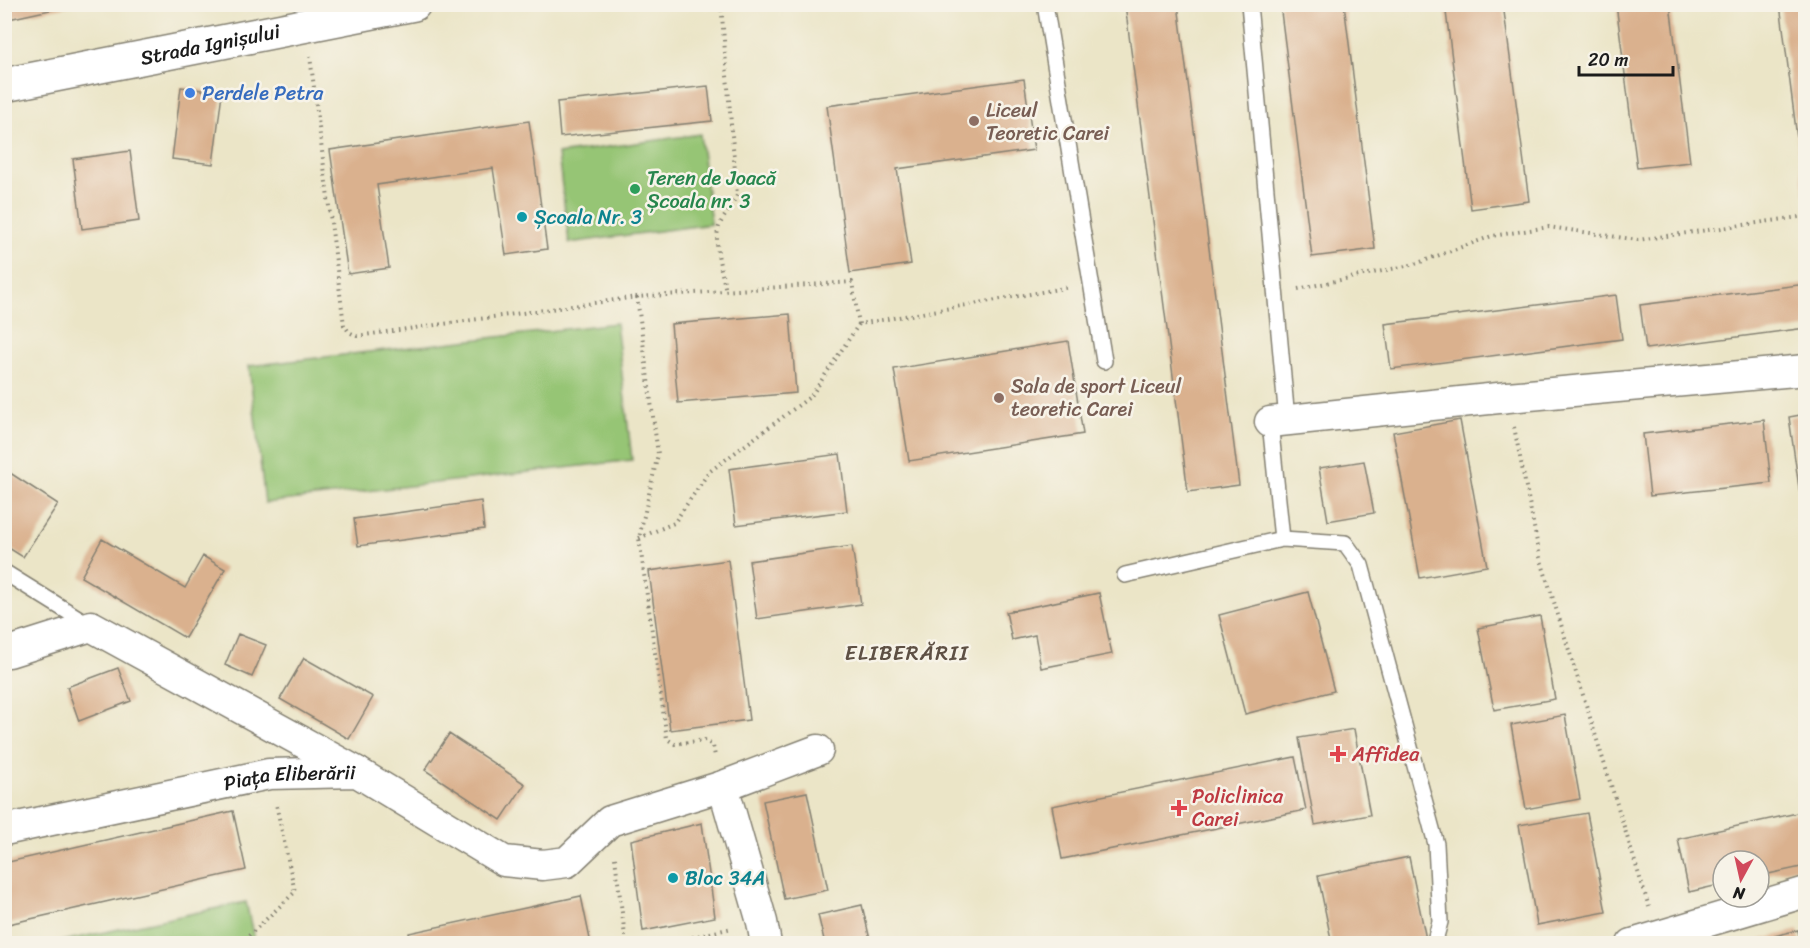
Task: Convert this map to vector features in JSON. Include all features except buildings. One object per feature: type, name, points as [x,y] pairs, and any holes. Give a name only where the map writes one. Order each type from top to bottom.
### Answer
[{"type":"street","name":"Strada Ignișului","points":[[4,85],[414,4]]},
{"type":"street","points":[[1278,421],[1806,370]]},
{"type":"street","points":[[9,652],[91,626],[357,772]]},
{"type":"street","points":[[610,821],[723,786],[818,750]]},
{"type":"street","name":"Piața Eliberării","points":[[4,830],[269,774],[357,772],[504,861],[543,865],[567,862],[610,821]]},
{"type":"street","points":[[723,786],[764,933]]},
{"type":"street","points":[[1645,939],[1806,892]]},
{"type":"lane","points":[[1045,4],[1104,361]]},
{"type":"lane","points":[[1249,4],[1274,294],[1282,539]]},
{"type":"lane","points":[[1125,575],[1282,539],[1345,543],[1361,565],[1436,844],[1440,922],[1434,944]]},
{"type":"lane","points":[[4,572],[91,626]]},
{"type":"path","points":[[721,4],[737,195],[734,204],[720,223],[716,237],[726,291]]},
{"type":"path","points":[[306,26],[344,325],[349,332],[357,336],[637,297],[852,282],[859,324],[811,396],[709,472],[674,523],[639,538]]},
{"type":"path","points":[[1274,294],[1415,264],[1492,236],[1549,227],[1638,240],[1806,216]]},
{"type":"path","points":[[859,324],[1090,283]]},
{"type":"path","points":[[637,297],[658,454],[639,538],[667,739],[675,744],[705,740],[713,746],[723,786]]},
{"type":"path","points":[[1508,397],[1539,557],[1645,939]]},
{"type":"path","points":[[240,944],[296,892],[269,774]]},
{"type":"path","points":[[610,821],[626,944]]},
{"type":"path","points":[[663,944],[764,933]]},
{"type":"green space","name":"Teren de Joacă Școala nr. 3","points":[[700,134],[711,224],[569,243],[558,154]]},
{"type":"green space","points":[[616,323],[632,460],[265,503],[249,366]]},
{"type":"green space","points":[[246,902],[255,943],[54,943]]},
{"type":"place","name":"Perdele Petra","points":[[190,93]]},
{"type":"place","name":"Liceul Teoretic Carei","points":[[974,121]]},
{"type":"place","name":"Teren de Joacă Școala nr. 3","points":[[635,189]]},
{"type":"place","name":"Școala Nr. 3","points":[[522,217]]},
{"type":"place","name":"Sala de sport Liceul teoretic Carei","points":[[999,398]]},
{"type":"place","name":"Affidea","points":[[1338,754]]},
{"type":"place","name":"Policlinica Carei","points":[[1179,808]]},
{"type":"place","name":"Bloc 34A","points":[[673,878]]},
{"type":"district","name":"ELIBERĂRII","points":[[907,653]]}]
